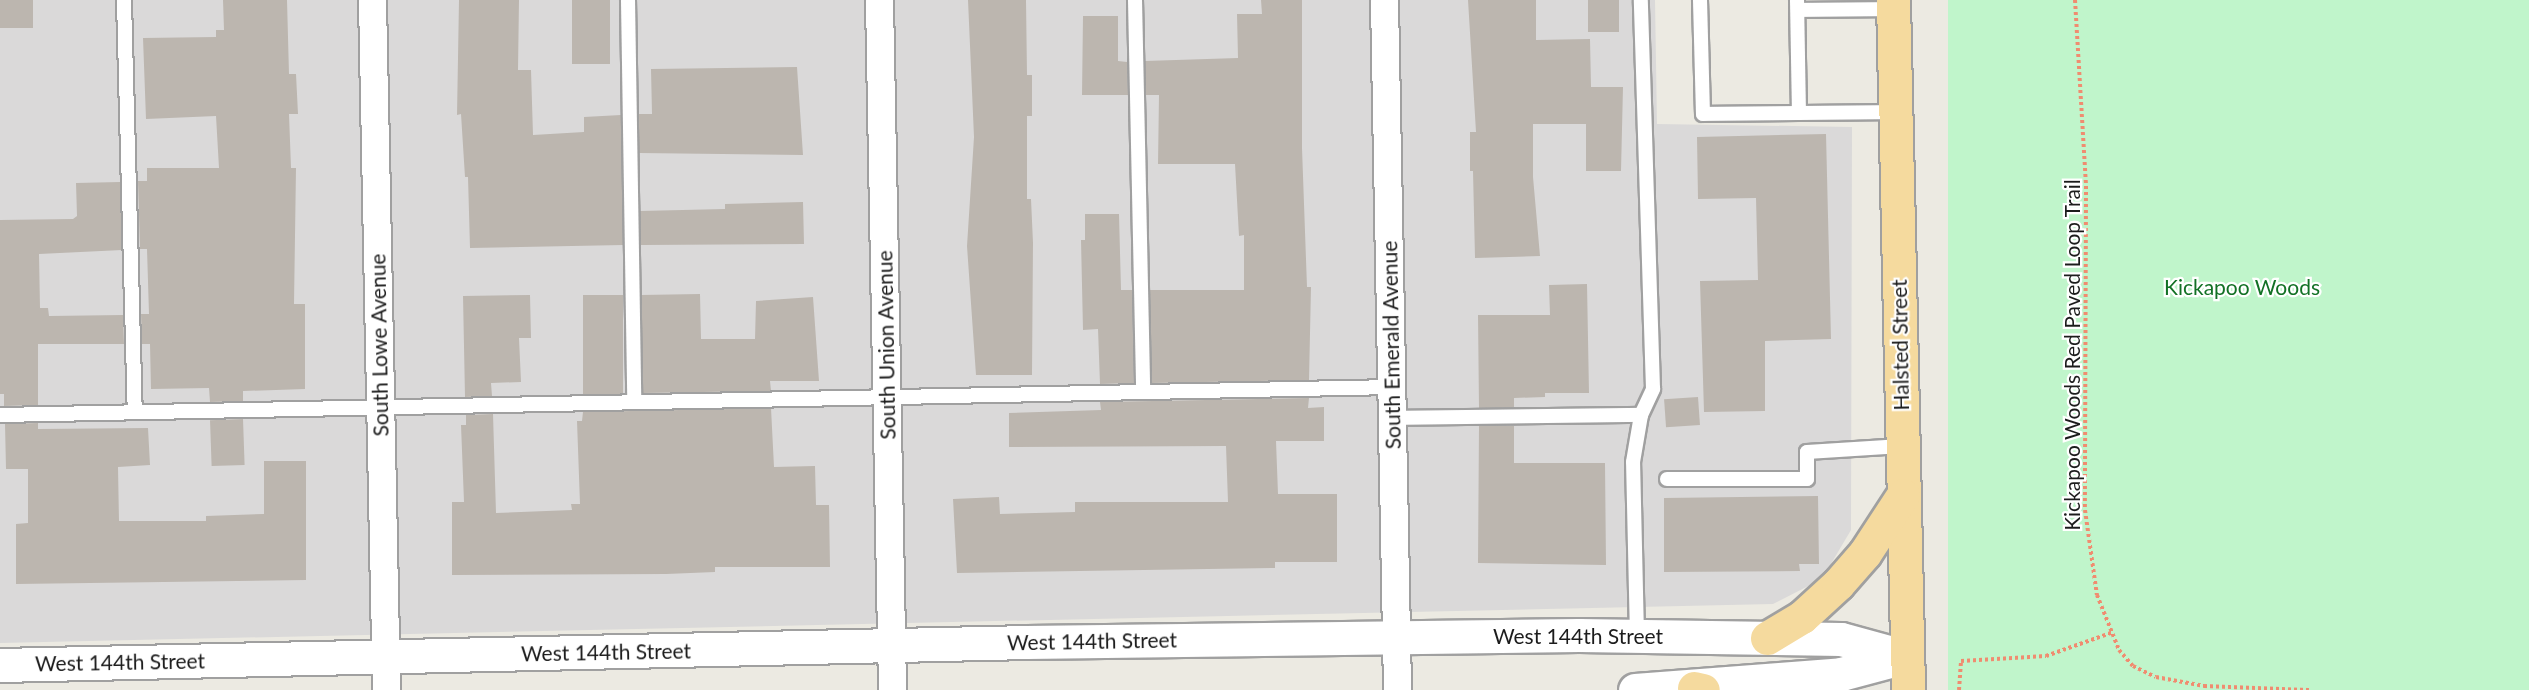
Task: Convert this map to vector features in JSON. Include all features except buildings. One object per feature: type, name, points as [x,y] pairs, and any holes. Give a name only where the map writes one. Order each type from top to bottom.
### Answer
[{"type":"main road","name":"Halsted Street","points":[[1893,5],[1908,690]]},
{"type":"main road","points":[[1767,638],[1802,616],[1838,584],[1865,554],[1903,495]]},
{"type":"street","name":"South Lowe Avenue","points":[[372,0],[386,690]]},
{"type":"street","name":"South Union Avenue","points":[[879,0],[892,690]]},
{"type":"street","name":"South Emerald Avenue","points":[[1384,0],[1397,690]]},
{"type":"street","name":"West 144th Street","points":[[0,665],[1396,636],[1841,639],[1907,657]]},
{"type":"street","points":[[1635,690],[1697,689],[1841,674],[1907,657]]},
{"type":"lane","points":[[124,0],[135,412]]},
{"type":"lane","points":[[627,0],[634,402]]},
{"type":"lane","points":[[1135,0],[1143,392]]},
{"type":"lane","points":[[1637,636],[1633,462],[1641,414],[1653,389],[1641,0]]},
{"type":"lane","points":[[1700,0],[1703,114],[1894,112]]},
{"type":"lane","points":[[1799,113],[1798,5],[1893,5]]},
{"type":"lane","points":[[0,415],[1393,387]]},
{"type":"lane","points":[[1392,418],[1641,414]]},
{"type":"lane","points":[[1668,479],[1808,479],[1807,452],[1902,447]]},
{"type":"path","name":"Kickapoo Woods Red Paved Loop Trail","points":[[2075,0],[2086,233],[2085,510],[2097,595],[2111,633],[2133,666],[2157,677],[2204,686],[2309,690]]},
{"type":"path","points":[[1959,690],[1961,661],[2046,656],[2111,633]]},
{"type":"shaded area","points":[[0,0],[1655,0],[1657,124],[1852,127],[1851,530],[1822,579],[1773,604],[0,643]]},
{"type":"green space","name":"Kickapoo Woods","points":[[1948,0],[2529,0],[2529,690],[1948,690]]}]
